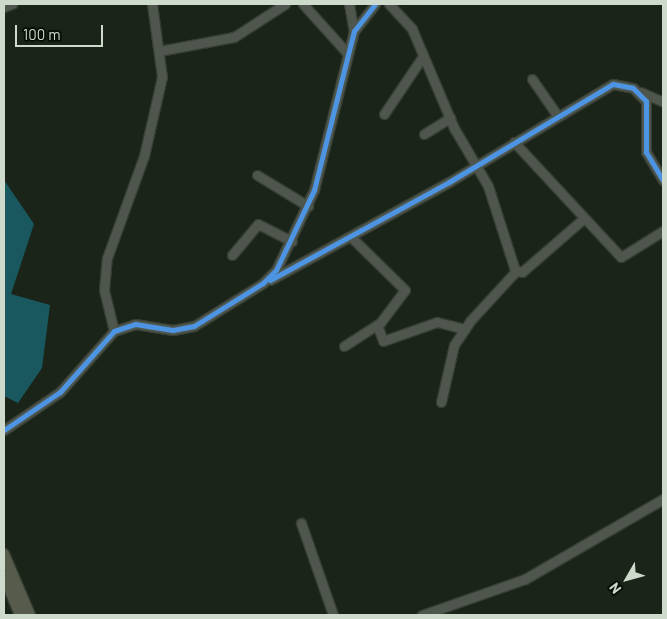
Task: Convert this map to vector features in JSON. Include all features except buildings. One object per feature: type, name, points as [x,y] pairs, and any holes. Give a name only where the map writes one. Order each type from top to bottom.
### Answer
[{"type":"main road","points":[[4,554],[20,615]]},
{"type":"main road","points":[[4,576],[30,615]]},
{"type":"street","points":[[4,7],[12,4]]},
{"type":"street","points":[[114,331],[104,290],[107,258],[144,156],[162,77],[152,4]]},
{"type":"street","points":[[159,51],[234,37],[286,4]]},
{"type":"street","points":[[303,4],[348,54]]},
{"type":"street","points":[[349,4],[354,31]]},
{"type":"street","points":[[264,283],[292,241],[308,206],[354,31],[375,4]]},
{"type":"street","points":[[389,4],[408,22],[450,118],[474,166],[492,196],[499,231],[516,271]]},
{"type":"street","points":[[384,114],[423,56]]},
{"type":"street","points":[[532,79],[557,115]]},
{"type":"street","points":[[4,430],[60,392],[114,331],[135,324],[173,330],[194,326],[264,283],[351,237],[474,166],[602,87],[622,84],[663,102]]},
{"type":"street","points":[[633,88],[646,101],[646,152],[663,180]]},
{"type":"street","points":[[424,134],[450,118]]},
{"type":"street","points":[[514,142],[583,219],[621,257],[663,231]]},
{"type":"street","points":[[257,175],[308,206]]},
{"type":"street","points":[[516,271],[522,272],[583,219]]},
{"type":"street","points":[[232,255],[258,224],[292,241]]},
{"type":"street","points":[[344,346],[378,325],[405,290],[351,237]]},
{"type":"street","points":[[441,402],[454,345],[465,328],[516,271]]},
{"type":"street","points":[[378,325],[383,341],[437,322],[465,328]]},
{"type":"street","points":[[422,615],[525,580],[663,498]]},
{"type":"street","points":[[302,523],[333,615]]},
{"type":"water","points":[[4,180],[34,224],[11,294],[50,305],[42,368],[18,403],[4,396]]},
{"type":"cycle path","points":[[4,430],[60,392],[114,331],[135,324],[173,330],[194,326],[263,283],[276,270],[314,190],[354,31],[375,4]]},
{"type":"cycle path","points":[[270,280],[449,182],[613,84],[633,88],[646,101],[646,152],[663,180]]}]
